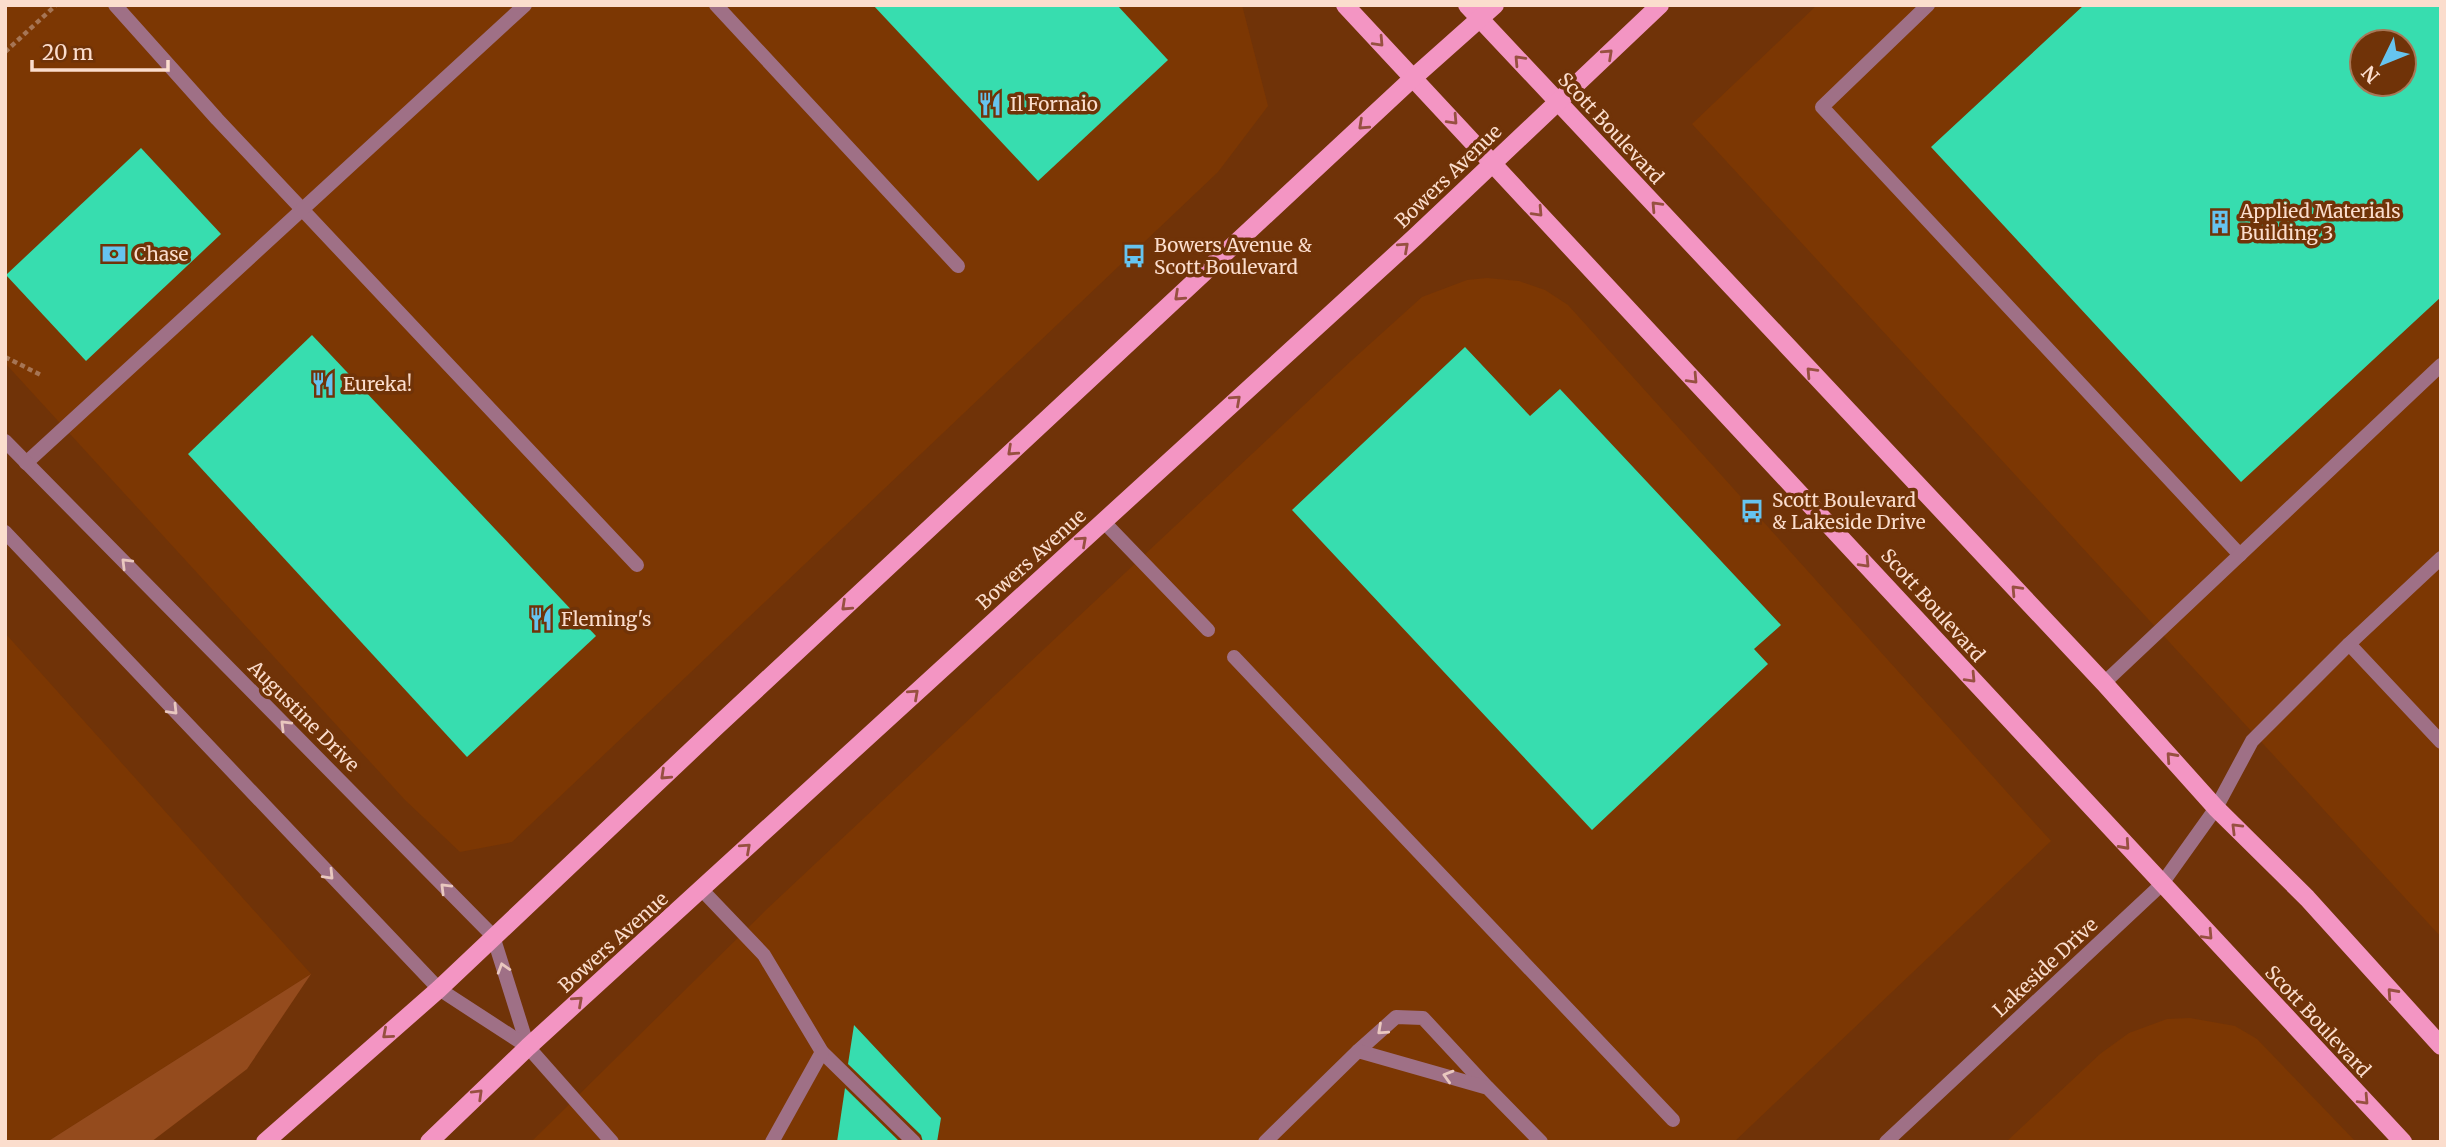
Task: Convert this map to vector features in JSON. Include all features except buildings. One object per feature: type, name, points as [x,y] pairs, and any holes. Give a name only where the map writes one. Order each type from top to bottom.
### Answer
[{"type":"main road","name":"Scott Boulevard","points":[[1345,5],[2403,1142]]},
{"type":"main road","name":"Scott Boulevard","points":[[1467,5],[2104,683],[2216,808],[2307,898],[2441,1046]]},
{"type":"main road","points":[[265,1142],[439,989],[1494,5]]},
{"type":"main road","name":"Bowers Avenue","points":[[429,1142],[528,1047],[1423,229],[1660,5]]},
{"type":"street","points":[[115,5],[217,118],[637,565]]},
{"type":"street","points":[[26,463],[525,5]]},
{"type":"street","points":[[716,5],[958,266]]},
{"type":"street","points":[[1928,5],[1822,107],[2240,555]]},
{"type":"street","points":[[2104,683],[2441,365]]},
{"type":"street","name":"Augustine Drive","points":[[5,440],[493,936],[528,1047]]},
{"type":"street","points":[[1103,521],[1208,631]]},
{"type":"street","name":"Augustine Drive","points":[[5,532],[439,989],[528,1047],[612,1142]]},
{"type":"street","name":"Lakeside Drive","points":[[1886,1142],[2161,885],[2216,808],[2252,741],[2349,644],[2441,558]]},
{"type":"street","points":[[2349,644],[2441,742]]},
{"type":"street","points":[[1234,657],[1673,1120]]},
{"type":"street","points":[[702,889],[764,955],[822,1052],[914,1142]]},
{"type":"street","points":[[1265,1142],[1396,1017],[1423,1018],[1541,1142]]},
{"type":"street","points":[[1358,1051],[1488,1088]]},
{"type":"street","points":[[772,1142],[822,1052]]},
{"type":"path","points":[[5,52],[56,5]]},
{"type":"path","points":[[5,357],[41,376]]},
{"type":"shaded area","points":[[5,5],[1242,5],[1268,106],[1218,172],[512,842],[460,852],[405,800],[5,363]]},
{"type":"shaded area","points":[[1817,5],[2441,5],[2441,937],[1692,124]]},
{"type":"shaded area","points":[[1487,278],[1519,281],[1545,290],[1568,305],[2051,841],[1734,1142],[531,1142],[767,909],[1351,361],[1422,297],[1467,280]]},
{"type":"shaded area","points":[[5,633],[311,974],[47,1142],[5,1142]]},
{"type":"shaded area","points":[[311,974],[247,1069],[151,1142],[47,1142]]},
{"type":"shaded area","points":[[2190,1018],[2235,1026],[2257,1039],[2356,1142],[2006,1142],[2100,1054],[2129,1033],[2167,1019]]},
{"type":"place","name":"Il Fornaio","points":[[990,104]]},
{"type":"place","name":"Applied Materials Building 3","points":[[2220,222]]},
{"type":"place","name":"Chase","points":[[114,254]]},
{"type":"place","name":"Bowers Avenue & Scott Boulevard","points":[[1134,256]]},
{"type":"place","name":"Eureka!","points":[[323,384]]},
{"type":"place","name":"Scott Boulevard & Lakeside Drive","points":[[1752,511]]},
{"type":"place","name":"Fleming's","points":[[541,619]]}]
